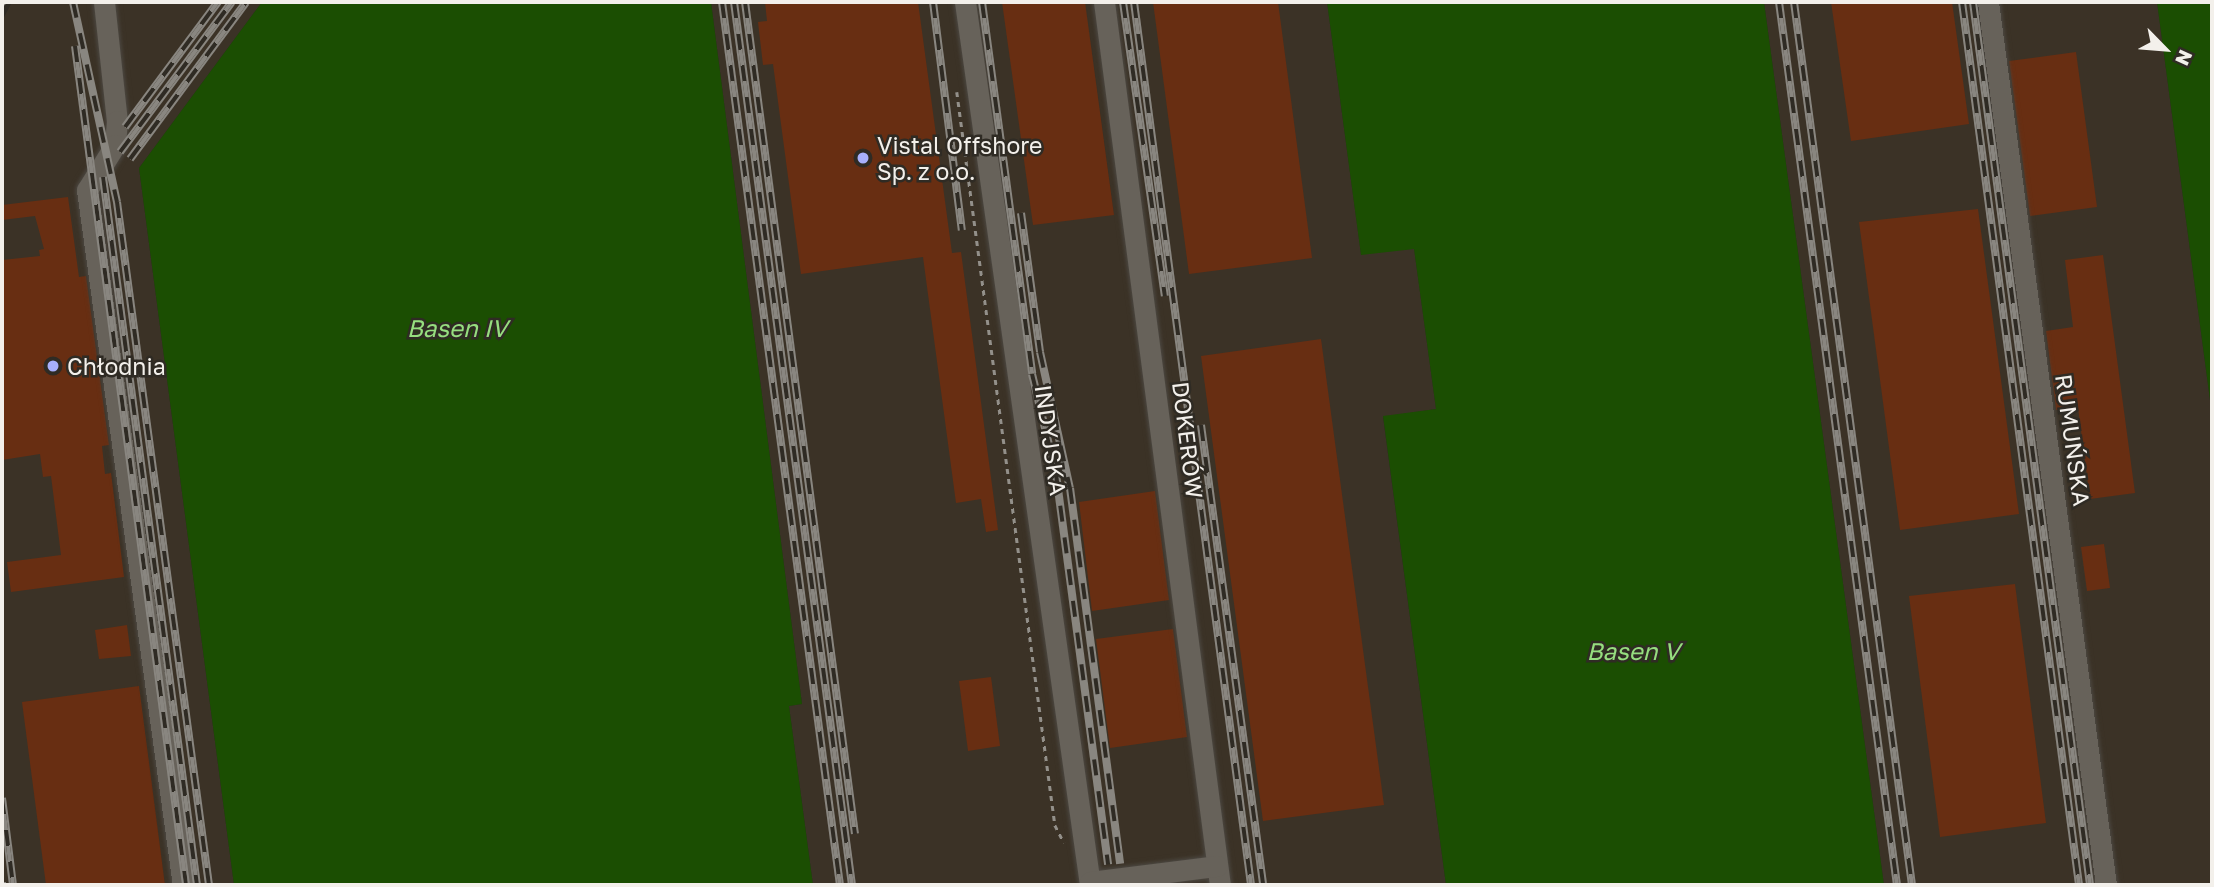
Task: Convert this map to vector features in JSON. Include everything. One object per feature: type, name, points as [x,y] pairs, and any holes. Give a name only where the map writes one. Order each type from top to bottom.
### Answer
[{"type":"lane","points":[[104,2],[117,121],[115,145],[87,190],[183,885]]},
{"type":"lane","name":"INDYJSKA","points":[[965,2],[1090,883]]},
{"type":"lane","name":"DOKERÓW","points":[[1104,2],[1219,876]]},
{"type":"lane","name":"RUMUŃSKA","points":[[1988,2],[2106,885]]},
{"type":"lane","points":[[1090,883],[1219,876]]},
{"type":"path","points":[[956,82],[1055,825],[1067,849]]},
{"type":"shaded area","points":[[12,2],[262,2],[139,168],[234,885],[2,885],[2,21]]},
{"type":"shaded area","points":[[711,2],[1327,2],[1361,254],[1414,248],[1436,409],[1383,417],[1446,885],[813,885],[789,706],[802,704]]},
{"type":"shaded area","points":[[1764,2],[1977,2],[2085,796],[1991,2],[2157,2],[2212,415],[2212,885],[1884,885]]},
{"type":"water","name":"Basen IV","points":[[262,2],[711,2],[802,704],[789,706],[813,885],[234,885],[139,168]]},
{"type":"water","name":"Basen V","points":[[1327,2],[1764,2],[1884,885],[1446,885],[1383,416],[1436,409],[1414,249],[1361,255]]},
{"type":"water","points":[[2157,2],[2212,2],[2212,415]]},
{"type":"building","name":"Vistal Offshore Sp. z o.o.","points":[[765,2],[918,2],[952,253],[961,252],[998,530],[986,532],[981,499],[956,503],[923,257],[801,274],[773,64],[763,65],[758,22],[767,21]]},
{"type":"building","points":[[1002,2],[1085,2],[1114,215],[1033,225]]},
{"type":"building","points":[[1153,2],[1278,2],[1312,258],[1189,274]]},
{"type":"building","points":[[1831,2],[1952,2],[1969,124],[1851,141]]},
{"type":"building","points":[[2076,52],[2097,207],[2030,216],[2009,61]]},
{"type":"building","points":[[68,197],[79,277],[86,276],[109,445],[102,446],[105,474],[111,473],[124,577],[11,592],[7,562],[61,555],[51,476],[43,477],[40,454],[2,460],[2,260],[40,256],[39,250],[44,249],[35,216],[2,220],[2,205]]},
{"type":"building","points":[[1978,209],[2019,514],[1900,530],[1859,222]]},
{"type":"building","points":[[2103,255],[2135,493],[2090,499],[2078,408],[2056,410],[2046,331],[2073,327],[2065,260]]},
{"type":"building","points":[[1321,339],[1384,805],[1263,821],[1201,356]]},
{"type":"building","points":[[1155,491],[1169,600],[1092,611],[1079,502]]},
{"type":"building","points":[[2104,544],[2110,588],[2087,591],[2081,547]]},
{"type":"building","points":[[2015,584],[2046,823],[1940,837],[1909,596]]},
{"type":"building","points":[[127,625],[131,656],[99,659],[95,630]]},
{"type":"building","points":[[1173,629],[1187,737],[1110,748],[1096,639]]},
{"type":"building","points":[[991,677],[1000,746],[968,751],[959,681]]},
{"type":"building","points":[[139,686],[165,885],[46,885],[22,702]]},
{"type":"railway","points":[[73,2],[117,202],[209,885]]},
{"type":"railway","points":[[125,127],[218,2]]},
{"type":"railway","points":[[120,152],[232,2]]},
{"type":"railway","points":[[130,159],[246,2]]},
{"type":"railway","points":[[722,2],[840,885]]},
{"type":"railway","points":[[734,2],[852,885]]},
{"type":"railway","points":[[745,2],[855,834]]},
{"type":"railway","points":[[933,2],[962,230]]},
{"type":"railway","points":[[982,2],[1032,374],[1056,474],[1108,865]]},
{"type":"railway","points":[[1123,2],[1165,296]]},
{"type":"railway","points":[[1134,2],[1251,885]]},
{"type":"railway","points":[[1779,2],[1897,885]]},
{"type":"railway","points":[[1794,2],[1912,885]]},
{"type":"railway","points":[[1962,2],[2079,885]]},
{"type":"railway","points":[[1973,2],[2090,885]]},
{"type":"railway","points":[[75,46],[186,885]]},
{"type":"railway","points":[[103,177],[197,885]]},
{"type":"railway","points":[[1021,213],[1040,352],[1070,488],[1120,864]]},
{"type":"railway","points":[[1201,425],[1263,885]]},
{"type":"railway","points":[[2,798],[13,885]]},
{"type":"place","name":"Vistal Offshore Sp. z o.o.","points":[[863,158]]},
{"type":"place","name":"Chłodnia","points":[[53,366]]}]
